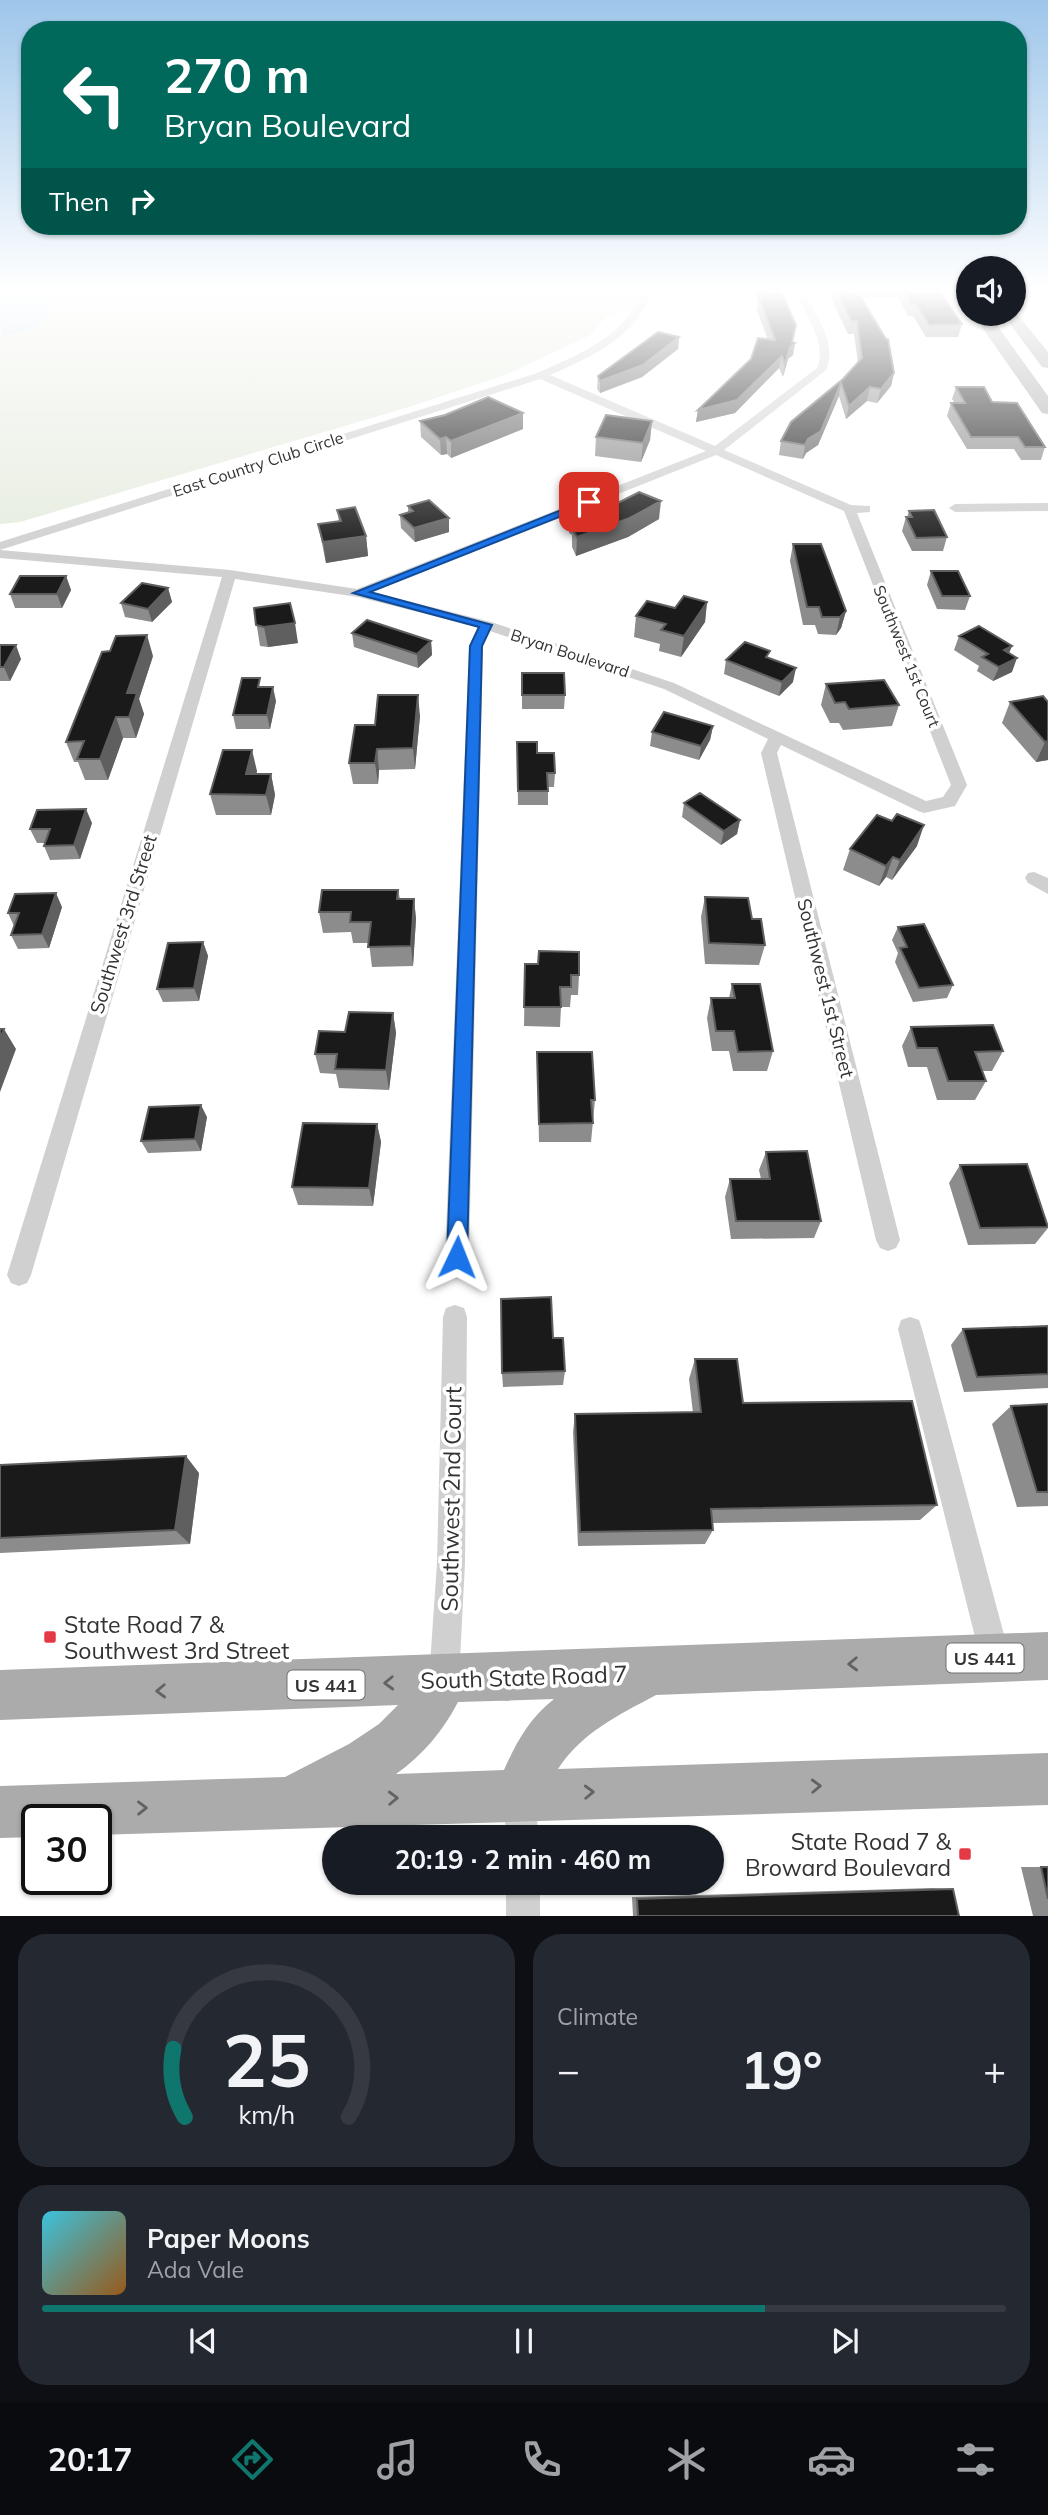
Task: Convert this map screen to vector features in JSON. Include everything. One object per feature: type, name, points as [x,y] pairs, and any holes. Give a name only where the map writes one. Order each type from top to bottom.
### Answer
[{"type":"main road","points":[[1026,378],[1048,409]]},
{"type":"main road","name":"South State Road 7","points":[[0,1695],[444,1681],[1048,1656]]},
{"type":"main road","points":[[521,1816],[539,1752],[566,1721],[597,1698],[653,1672]]},
{"type":"main road","points":[[290,1801],[347,1776],[386,1749],[421,1718],[444,1681]]},
{"type":"main road","points":[[0,1812],[168,1808],[290,1801],[521,1816],[1048,1779]]},
{"type":"street","name":"East Country Club Circle","points":[[0,546],[530,378]]},
{"type":"street","points":[[549,378],[849,509],[866,509]]},
{"type":"street","points":[[358,593],[716,451],[810,378]]},
{"type":"street","points":[[955,508],[1048,507]]},
{"type":"street","name":"Southwest 1st Court","points":[[849,509],[959,785],[949,802]]},
{"type":"street","name":"Bryan Boulevard","points":[[0,554],[230,574],[358,593],[486,625],[669,686],[924,807],[949,802]]},
{"type":"street","name":"Southwest 3rd Street","points":[[19,1275],[230,574]]},
{"type":"street","points":[[457,1257],[476,646],[486,625]]},
{"type":"street","name":"Southwest 1st Street","points":[[777,737],[769,753],[888,1240]]},
{"type":"street","name":"Southwest 2nd Court","points":[[444,1681],[451,1563],[455,1317]]},
{"type":"street","points":[[910,1329],[996,1658]]},
{"type":"street","points":[[523,1895],[523,1916]]},
{"type":"shaded area","points":[[0,378],[495,378],[409,407],[20,522],[0,524]]},
{"type":"building","points":[[731,378],[759,378],[737,400],[698,410]]},
{"type":"building","points":[[890,378],[881,389],[870,387],[849,406],[841,383],[821,431],[808,439],[805,445],[781,441],[791,422],[843,379]]},
{"type":"building","points":[[956,387],[984,387],[992,402],[1017,403],[1045,447],[1025,447],[1018,437],[971,437],[951,403],[965,403]]},
{"type":"building","points":[[488,397],[523,413],[451,441],[446,437],[440,439],[420,421],[445,415]]},
{"type":"building","points":[[606,415],[652,421],[643,443],[596,437]]},
{"type":"building","points":[[639,492],[661,501],[630,518],[577,537],[572,529],[582,523],[570,515],[606,502],[612,506]]},
{"type":"building","points":[[429,500],[449,518],[414,528],[400,515],[413,511],[408,506]]},
{"type":"building","points":[[355,507],[366,536],[323,542],[318,524],[341,521],[337,510]]},
{"type":"building","points":[[934,510],[947,537],[916,538],[906,517],[912,517],[909,511]]},
{"type":"building","points":[[793,544],[821,544],[846,611],[840,617],[822,617],[819,607],[807,607]]},
{"type":"building","points":[[931,571],[958,571],[970,596],[942,596]]},
{"type":"building","points":[[20,576],[66,576],[57,594],[10,594]]},
{"type":"building","points":[[142,583],[168,588],[148,609],[121,603]]},
{"type":"building","points":[[684,596],[707,602],[684,636],[661,630],[666,624],[636,616],[647,601],[675,608]]},
{"type":"building","points":[[290,603],[295,623],[264,627],[256,625],[254,608]]},
{"type":"building","points":[[367,620],[431,641],[417,654],[352,633]]},
{"type":"building","points":[[979,626],[1012,646],[1004,650],[1017,658],[999,667],[982,657],[988,654],[959,636]]},
{"type":"building","points":[[147,635],[127,693],[137,693],[129,717],[116,717],[100,759],[77,759],[84,741],[66,742],[102,652],[110,651],[116,636]]},
{"type":"building","points":[[745,642],[770,651],[766,657],[796,668],[782,682],[726,660]]},
{"type":"building","points":[[0,645],[16,645],[4,667],[0,667]]},
{"type":"building","points":[[522,673],[564,673],[565,695],[522,695]]},
{"type":"building","points":[[242,678],[260,678],[258,687],[273,687],[267,715],[233,715]]},
{"type":"building","points":[[884,680],[899,705],[849,709],[845,702],[835,703],[826,684]]},
{"type":"building","points":[[378,695],[418,695],[413,748],[377,749],[375,763],[349,763],[355,725],[375,725]]},
{"type":"building","points":[[1043,696],[1048,702],[1048,741],[1045,742],[1010,702]]},
{"type":"building","points":[[664,712],[713,726],[701,746],[652,732]]},
{"type":"building","points":[[517,742],[537,742],[537,753],[554,753],[555,773],[547,773],[548,791],[518,791]]},
{"type":"building","points":[[223,750],[252,750],[246,774],[271,774],[266,795],[210,794]]},
{"type":"building","points":[[700,793],[740,820],[724,831],[684,803]]},
{"type":"building","points":[[86,809],[74,845],[44,846],[50,829],[30,829],[37,810]]},
{"type":"building","points":[[897,814],[924,825],[900,860],[893,857],[886,866],[850,849],[877,815],[892,821]]},
{"type":"building","points":[[322,890],[398,890],[397,899],[414,899],[411,946],[368,947],[371,922],[350,922],[351,912],[319,912]]},
{"type":"building","points":[[56,893],[42,934],[11,935],[19,913],[8,913],[15,894]]},
{"type":"building","points":[[705,897],[748,898],[752,919],[761,919],[765,945],[709,943]]},
{"type":"building","points":[[924,924],[953,985],[919,988],[900,948],[907,947],[898,927]]},
{"type":"building","points":[[203,942],[194,988],[157,989],[168,943]]},
{"type":"building","points":[[539,951],[579,952],[579,975],[571,975],[571,987],[560,987],[561,1007],[524,1007],[525,964],[538,964]]},
{"type":"building","points":[[732,984],[760,984],[773,1051],[738,1052],[734,1031],[716,1031],[711,998],[735,998]]},
{"type":"building","points":[[349,1012],[393,1013],[386,1070],[335,1069],[337,1054],[315,1054],[319,1031],[345,1032]]},
{"type":"building","points":[[993,1025],[1003,1051],[975,1052],[986,1081],[948,1081],[937,1048],[917,1048],[911,1027]]},
{"type":"building","points":[[537,1052],[592,1052],[595,1100],[591,1100],[593,1123],[539,1124]]},
{"type":"building","points":[[201,1105],[195,1139],[141,1141],[149,1107]]},
{"type":"building","points":[[303,1123],[377,1124],[369,1188],[292,1187]]},
{"type":"building","points":[[807,1151],[821,1221],[736,1221],[730,1179],[770,1179],[766,1152]]},
{"type":"building","points":[[1027,1164],[1048,1227],[980,1228],[960,1165]]},
{"type":"building","points":[[551,1297],[553,1338],[563,1338],[565,1371],[502,1373],[501,1299]]},
{"type":"building","points":[[1048,1326],[1048,1374],[977,1377],[963,1329]]},
{"type":"building","points":[[695,1359],[737,1359],[743,1403],[912,1401],[937,1505],[711,1509],[713,1530],[580,1532],[575,1414],[701,1412]]},
{"type":"building","points":[[1048,1404],[1048,1492],[1037,1492],[1011,1406]]},
{"type":"building","points":[[186,1456],[175,1530],[0,1538],[0,1465]]},
{"type":"building","points":[[1041,1867],[1048,1867],[1048,1899]]},
{"type":"building","points":[[953,1889],[959,1916],[638,1916],[637,1899]]},
{"type":"place","name":"State Road 7 & Southwest 3rd Street","points":[[50,1637]]},
{"type":"place","name":"State Road 7 & Broward Boulevard","points":[[965,1854]]},
{"type":"route","points":[[457,1257],[476,646],[486,625],[358,593],[589,502]]}]
